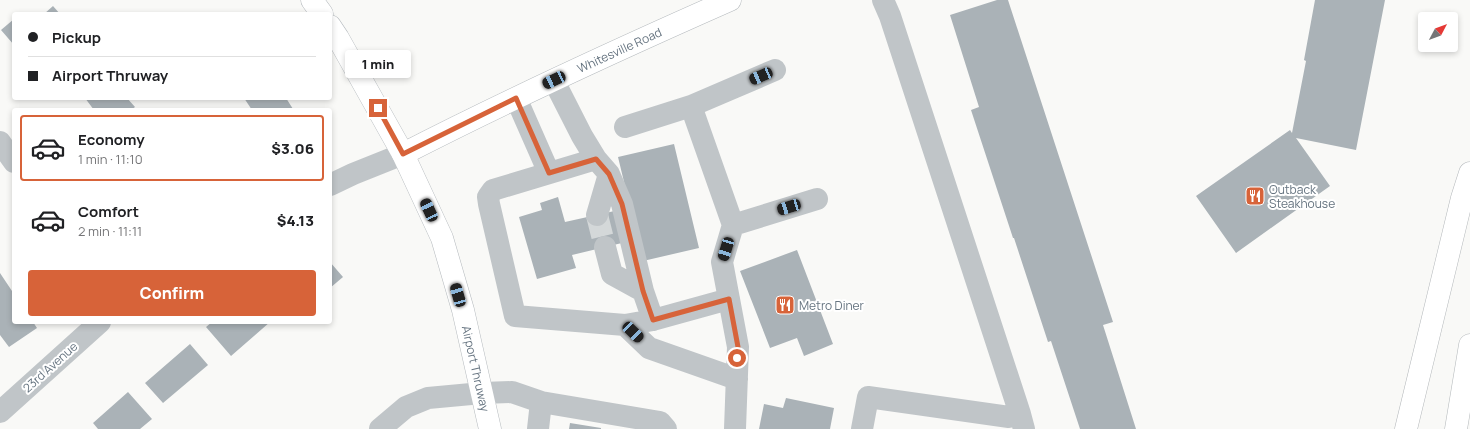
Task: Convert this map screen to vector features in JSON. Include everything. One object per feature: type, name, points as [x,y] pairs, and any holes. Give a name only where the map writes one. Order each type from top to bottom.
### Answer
[{"type":"main road","points":[[312,0],[321,12]]},
{"type":"main road","name":"Whitesville Road","points":[[403,154],[554,80],[730,0]]},
{"type":"main road","name":"Airport Thruway","points":[[332,29],[403,154],[442,238],[463,310],[490,429]]},
{"type":"main road","points":[[1406,429],[1462,198],[1470,173]]},
{"type":"main road","points":[[1456,429],[1470,345]]},
{"type":"street","points":[[883,0],[892,23],[1022,421]]},
{"type":"street","points":[[625,127],[691,106],[775,70]]},
{"type":"street","points":[[554,80],[582,136],[603,167],[622,204],[643,291],[653,320]]},
{"type":"street","points":[[516,98],[549,173]]},
{"type":"street","points":[[691,106],[733,225],[722,262],[738,347],[734,429]]},
{"type":"street","points":[[0,142],[12,159]]},
{"type":"street","points":[[332,184],[403,154]]},
{"type":"street","points":[[603,167],[549,173],[494,190],[488,197],[515,316],[625,324],[653,320],[729,299]]},
{"type":"street","points":[[597,215],[603,167]]},
{"type":"street","points":[[733,225],[817,199]]},
{"type":"street","points":[[605,248],[612,274],[643,291]]},
{"type":"street","name":"23rd Avenue","points":[[0,412],[98,324]]},
{"type":"street","points":[[625,324],[649,348],[736,379]]},
{"type":"street","points":[[380,429],[406,407],[428,398],[512,392],[541,402],[660,422],[666,429]]},
{"type":"street","points":[[862,429],[868,397],[1009,417],[1022,421]]},
{"type":"street","points":[[538,429],[541,402]]},
{"type":"building","points":[[997,0],[1008,0],[1113,322],[1103,325],[1136,429],[1080,429],[1051,341],[1048,342],[971,110],[979,107],[950,15]]},
{"type":"building","points":[[1315,0],[1385,0],[1356,150],[1296,138],[1330,186],[1236,253],[1196,196],[1290,130],[1292,133],[1306,61],[1304,60]]},
{"type":"building","points":[[53,6],[58,12],[46,12]]},
{"type":"building","points":[[12,21],[12,43],[1,30]]},
{"type":"building","points":[[86,100],[129,100],[135,107],[134,108],[92,108]]},
{"type":"building","points":[[245,100],[287,100],[292,108],[251,108]]},
{"type":"building","points":[[674,144],[699,248],[643,261],[618,157]]},
{"type":"building","points":[[558,197],[565,222],[619,210],[626,242],[572,255],[576,268],[537,279],[519,217],[542,210],[540,203]]},
{"type":"building","name":"Metro Diner","points":[[797,250],[833,344],[804,356],[797,338],[770,348],[740,271]]},
{"type":"building","points":[[332,264],[343,277],[332,286]]},
{"type":"building","points":[[0,273],[12,291],[12,324],[34,324],[37,328],[9,347],[0,335]]},
{"type":"building","points":[[210,324],[268,324],[231,356],[206,327]]},
{"type":"building","points":[[190,344],[208,365],[163,403],[145,383]]},
{"type":"building","points":[[128,392],[152,419],[140,429],[98,429],[93,423]]},
{"type":"building","points":[[786,398],[834,408],[830,429],[759,429],[764,404],[783,408]]},
{"type":"building","points":[[570,423],[601,428],[601,429],[569,429]]},
{"type":"tunnel","points":[[597,215],[605,247]]},
{"type":"place","name":"Outback Steakhouse","points":[[1255,196]]},
{"type":"place","name":"Metro Diner","points":[[785,305]]},
{"type":"route","points":[[378,108],[403,154],[516,98],[549,173],[596,159],[609,174],[622,204],[643,291],[653,320],[729,299],[738,347],[737,358]]}]
